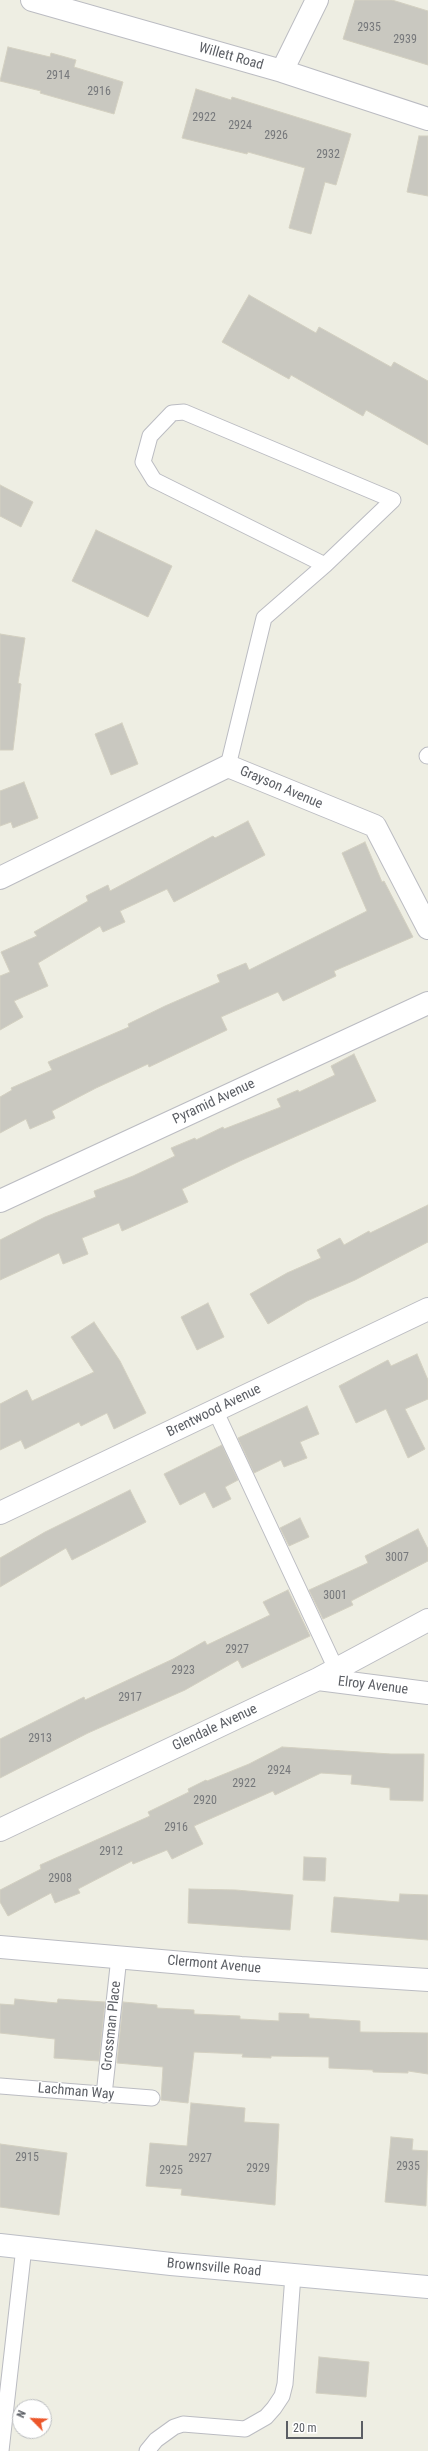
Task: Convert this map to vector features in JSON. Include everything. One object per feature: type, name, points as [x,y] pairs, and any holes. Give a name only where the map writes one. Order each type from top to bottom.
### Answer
[{"type":"street","name":"Willett Road","points":[[32,0],[282,71],[428,119]]},
{"type":"street","points":[[282,71],[317,0]]},
{"type":"street","name":"Grayson Avenue","points":[[0,878],[228,766],[375,826],[428,928]]},
{"type":"street","name":"Pyramid Avenue","points":[[0,1201],[428,1003]]},
{"type":"street","name":"Brentwood Avenue","points":[[0,1513],[428,1309]]},
{"type":"street","name":"Glendale Avenue","points":[[0,1830],[327,1674],[428,1620]]},
{"type":"street","name":"Elroy Avenue","points":[[327,1674],[428,1692]]},
{"type":"street","name":"Clermont Avenue","points":[[0,1948],[428,1980]]},
{"type":"street","name":"Brownsville Road","points":[[0,2245],[293,2276],[428,2287]]},
{"type":"lane","points":[[228,766],[264,618],[325,565],[393,500],[184,412],[172,413],[150,436],[143,462],[154,480],[325,565]]},
{"type":"lane","points":[[215,1410],[327,1674]]},
{"type":"lane","name":"Grossman Place","points":[[104,2095],[119,1957]]},
{"type":"lane","name":"Lachman Way","points":[[0,2086],[152,2098]]},
{"type":"lane","points":[[1,2451],[24,2247]]},
{"type":"lane","points":[[148,2451],[156,2440],[174,2427],[183,2424],[245,2429],[266,2417],[274,2408],[282,2396],[285,2384],[293,2276]]},
{"type":"building","points":[[355,0],[392,0],[428,11],[428,65],[343,39]]},
{"type":"building","points":[[8,47],[50,57],[51,53],[76,60],[74,67],[123,82],[114,114],[40,93],[41,91],[0,81]]},
{"type":"building","points":[[196,89],[231,100],[232,97],[351,134],[336,185],[325,182],[311,234],[289,228],[305,168],[248,152],[247,154],[182,138]]},
{"type":"building","points":[[419,136],[428,136],[428,196],[407,192]]},
{"type":"building","points":[[249,295],[316,333],[319,327],[391,367],[394,362],[428,381],[428,445],[366,410],[363,416],[291,375],[289,379],[222,342]]},
{"type":"building","points":[[0,485],[33,502],[21,527],[0,516]]},
{"type":"building","points":[[96,530],[172,566],[148,617],[72,581]]},
{"type":"building","points":[[0,634],[25,638],[18,683],[21,684],[13,750],[0,750]]},
{"type":"building","points":[[122,723],[138,764],[111,775],[95,734]]},
{"type":"building","points":[[24,782],[38,818],[13,828],[11,822],[0,826],[0,791]]},
{"type":"building","points":[[248,821],[265,855],[174,902],[167,889],[120,911],[125,922],[103,932],[100,926],[38,963],[48,986],[14,1001],[23,1017],[0,1030],[0,976],[10,972],[1,952],[37,936],[34,932],[88,901],[86,896],[108,885],[110,891],[213,836],[215,838]]},
{"type":"building","points":[[365,842],[382,882],[384,881],[413,937],[334,971],[336,976],[283,1001],[278,992],[221,1017],[227,1030],[149,1067],[148,1064],[96,1088],[52,1111],[55,1118],[30,1129],[26,1119],[0,1133],[0,1097],[12,1090],[11,1088],[52,1070],[48,1062],[129,1027],[128,1024],[220,982],[217,975],[246,963],[249,970],[367,911],[342,853]]},
{"type":"building","points":[[354,1054],[376,1101],[240,1161],[182,1189],[188,1202],[122,1231],[119,1223],[82,1238],[88,1254],[63,1264],[59,1253],[0,1280],[0,1240],[45,1217],[96,1197],[94,1191],[133,1176],[175,1156],[171,1148],[195,1138],[196,1140],[223,1127],[224,1129],[281,1107],[277,1099],[298,1090],[299,1092],[335,1075],[331,1066]]},
{"type":"building","points":[[428,1205],[428,1242],[355,1280],[307,1301],[268,1324],[250,1294],[287,1273],[321,1258],[317,1250],[340,1238],[344,1245],[369,1231],[370,1233]]},
{"type":"building","points":[[208,1303],[224,1337],[197,1350],[181,1317]]},
{"type":"building","points":[[94,1322],[120,1361],[146,1413],[114,1429],[107,1413],[81,1426],[79,1422],[25,1449],[21,1440],[0,1450],[0,1404],[27,1390],[32,1401],[94,1372],[71,1337]]},
{"type":"building","points":[[417,1354],[428,1380],[428,1399],[405,1409],[425,1449],[408,1458],[386,1409],[356,1423],[339,1386],[388,1360],[391,1366]]},
{"type":"building","points":[[307,1406],[319,1434],[300,1442],[307,1458],[284,1467],[281,1460],[254,1473],[238,1438]]},
{"type":"building","points":[[222,1445],[238,1480],[225,1487],[231,1499],[213,1508],[205,1492],[180,1505],[164,1474]]},
{"type":"building","points":[[130,1490],[146,1522],[72,1560],[66,1548],[0,1587],[0,1558],[45,1532]]},
{"type":"building","points":[[300,1518],[309,1537],[289,1546],[280,1528]]},
{"type":"building","points":[[418,1529],[428,1549],[428,1561],[351,1601],[353,1605],[323,1619],[309,1590],[368,1563],[365,1556]]},
{"type":"building","points":[[288,1590],[310,1636],[242,1668],[238,1660],[185,1690],[88,1733],[0,1778],[0,1739],[84,1697],[85,1700],[173,1659],[205,1641],[207,1645],[270,1615],[263,1602]]},
{"type":"building","points":[[282,1747],[391,1754],[424,1754],[423,1801],[390,1800],[390,1788],[351,1784],[352,1775],[321,1773],[275,1795],[273,1791],[194,1826],[203,1844],[172,1859],[167,1850],[133,1864],[132,1861],[78,1889],[80,1893],[55,1903],[51,1893],[8,1916],[0,1902],[0,1890],[41,1869],[40,1865],[150,1816],[148,1812],[189,1792],[188,1789],[206,1780],[207,1781],[249,1764]]},
{"type":"building","points":[[304,1857],[326,1858],[325,1881],[303,1880]]},
{"type":"building","points":[[189,1889],[236,1890],[293,1895],[290,1930],[188,1923]]},
{"type":"building","points":[[400,1894],[428,1895],[428,1940],[331,1932],[334,1897],[399,1902]]},
{"type":"building","points":[[15,1999],[57,2003],[58,1999],[105,2002],[99,2061],[54,2058],[55,2039],[0,2033],[0,2004],[14,2005]]},
{"type":"building","points":[[123,2002],[157,2005],[157,2008],[194,2010],[194,2014],[240,2016],[240,2019],[279,2021],[279,2013],[309,2014],[309,2018],[360,2021],[360,2032],[428,2033],[428,2074],[408,2071],[408,2073],[373,2072],[373,2070],[329,2068],[329,2057],[242,2057],[243,2054],[194,2052],[188,2103],[161,2100],[163,2067],[117,2063]]},
{"type":"building","points":[[191,2103],[245,2108],[244,2122],[279,2124],[275,2205],[181,2195],[182,2189],[146,2186],[150,2143],[187,2146]]},
{"type":"building","points":[[391,2137],[413,2139],[412,2150],[428,2151],[426,2206],[385,2202]]},
{"type":"building","points":[[0,2144],[67,2153],[59,2215],[0,2207]]},
{"type":"building","points":[[319,2357],[369,2362],[366,2397],[316,2393]]}]
